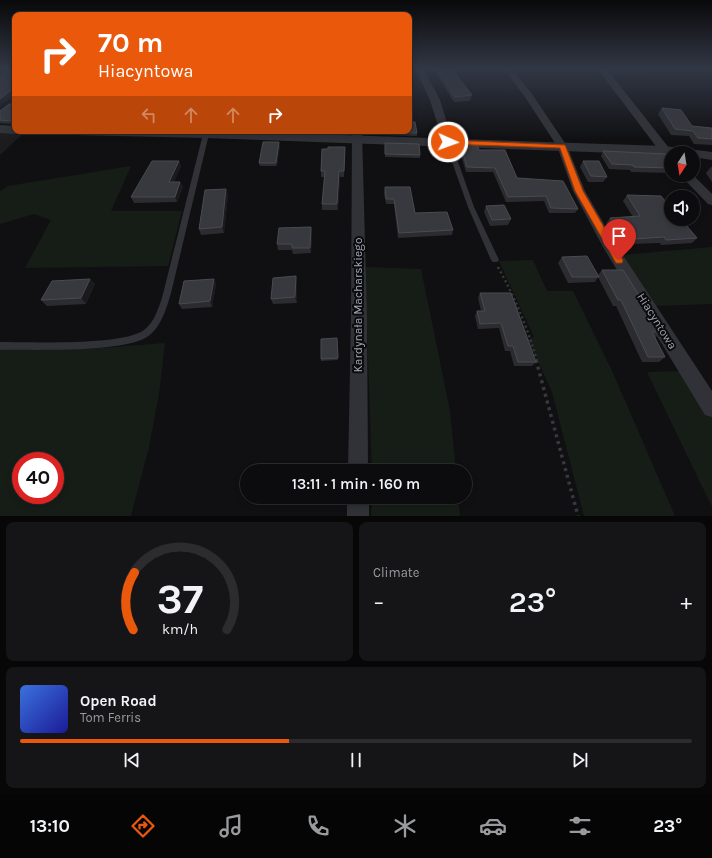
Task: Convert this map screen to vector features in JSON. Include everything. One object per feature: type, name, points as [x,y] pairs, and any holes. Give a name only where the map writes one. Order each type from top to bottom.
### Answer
[{"type":"street","points":[[431,92],[438,106],[448,142]]},
{"type":"street","name":"Hiacyntowa","points":[[526,92],[562,146],[579,191],[610,247],[712,408]]},
{"type":"street","points":[[622,92],[664,150]]},
{"type":"street","points":[[0,129],[12,130]]},
{"type":"street","points":[[307,134],[357,135],[448,142],[562,146],[664,154]]},
{"type":"street","name":"Kardynała Macharskiego","points":[[357,135],[358,464]]},
{"type":"street","points":[[700,154],[712,156]]},
{"type":"street","points":[[693,182],[712,201]]},
{"type":"street","points":[[358,504],[358,516]]},
{"type":"lane","points":[[0,346],[90,345],[135,340],[146,334],[154,326],[161,314],[206,134]]},
{"type":"lane","points":[[448,142],[472,207],[495,260]]},
{"type":"path","points":[[495,260],[515,299],[529,332],[578,516]]},
{"type":"shaded area","points":[[0,129],[12,131],[12,134],[23,134],[0,155]]},
{"type":"shaded area","points":[[131,166],[111,211],[182,211],[168,266],[25,268],[51,220],[34,214],[0,224],[0,191],[8,186]]},
{"type":"shaded area","points":[[712,247],[712,304],[654,306],[622,255]]},
{"type":"shaded area","points":[[533,260],[547,291],[573,291],[613,373],[675,516],[584,516],[552,392],[528,339],[534,337],[499,261]]},
{"type":"shaded area","points":[[365,267],[421,269],[450,411],[455,464],[372,464]]},
{"type":"shaded area","points":[[165,343],[159,394],[149,447],[131,516],[0,516],[0,346],[90,345],[89,349]]},
{"type":"shaded area","points":[[685,371],[712,415],[712,507],[647,372]]},
{"type":"shaded area","points":[[372,504],[459,504],[460,516],[371,516]]},
{"type":"building","points":[[0,92],[9,92],[0,99]]},
{"type":"building","points":[[452,92],[470,92],[472,95],[455,97]]},
{"type":"building","points":[[9,104],[12,104],[12,119],[10,121],[0,120],[0,111]]},
{"type":"building","points":[[662,108],[681,110],[692,126],[712,128],[712,139],[698,138],[693,131],[675,129]]},
{"type":"building","points":[[412,122],[415,122],[417,133],[412,133]]},
{"type":"building","points":[[263,142],[279,142],[276,163],[259,163]]},
{"type":"building","points":[[385,143],[419,144],[420,155],[385,154]]},
{"type":"building","points":[[460,144],[477,145],[479,150],[505,150],[517,178],[563,181],[578,209],[551,208],[546,196],[508,197],[495,168],[467,167]]},
{"type":"building","points":[[328,147],[345,147],[344,171],[339,171],[337,204],[322,204],[325,171],[321,171],[322,149],[328,149]]},
{"type":"building","points":[[603,151],[664,154],[664,168],[634,167],[633,165],[612,164]]},
{"type":"building","points":[[152,161],[179,161],[169,182],[180,182],[175,197],[131,197]]},
{"type":"building","points":[[583,161],[599,161],[607,177],[591,176]]},
{"type":"building","points":[[385,187],[410,187],[415,213],[447,212],[453,230],[399,233],[394,199],[386,199]]},
{"type":"building","points":[[226,189],[222,227],[199,229],[205,190]]},
{"type":"building","points":[[627,195],[661,196],[664,200],[664,226],[687,226],[697,238],[666,240],[664,237],[634,239],[631,234],[622,235],[610,218],[640,216]]},
{"type":"building","points":[[504,205],[511,219],[492,220],[486,206]]},
{"type":"building","points":[[311,227],[310,248],[292,248],[292,244],[277,244],[279,228]]},
{"type":"building","points":[[587,256],[599,277],[572,277],[562,257]]},
{"type":"building","points":[[602,270],[623,270],[661,332],[652,332],[665,357],[648,357],[621,300],[618,300]]},
{"type":"building","points":[[296,276],[295,297],[271,299],[273,278]]},
{"type":"building","points":[[90,279],[81,298],[41,300],[52,281]]},
{"type":"building","points":[[214,279],[210,301],[179,304],[184,281]]},
{"type":"building","points":[[480,293],[511,293],[536,362],[518,362],[513,346],[508,346],[501,323],[480,324],[477,311],[485,311]]},
{"type":"building","points":[[337,338],[338,358],[321,359],[321,339]]},
{"type":"route","points":[[448,142],[562,146],[579,191],[610,247],[619,260]]}]
